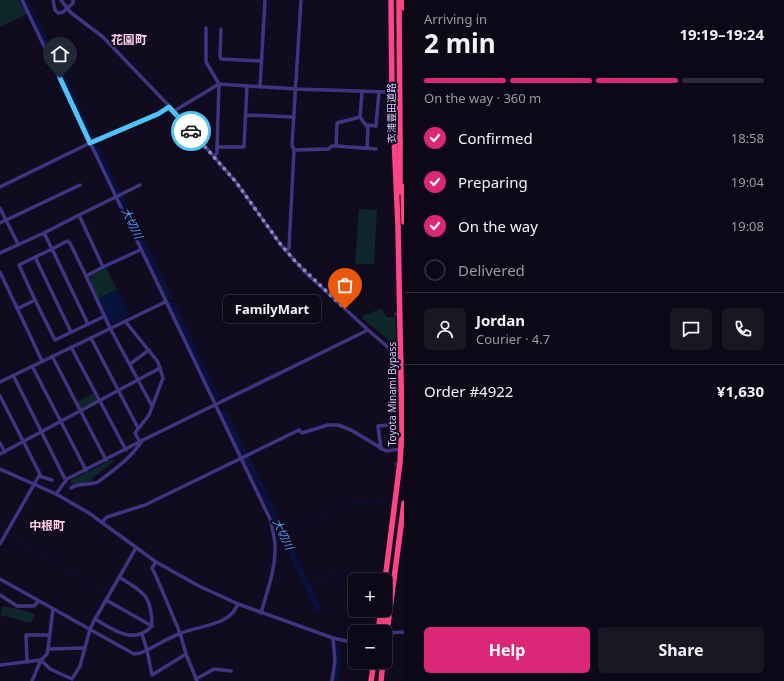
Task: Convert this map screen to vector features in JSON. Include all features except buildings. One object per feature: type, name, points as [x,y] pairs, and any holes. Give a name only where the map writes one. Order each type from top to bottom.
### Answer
[{"type":"highway","name":"Toyota Minami Bypass","points":[[386,573],[402,430],[398,208],[392,92],[391,0]]},
{"type":"highway","points":[[401,0],[404,8]]},
{"type":"highway","name":"衣浦豊田道路","points":[[398,226],[401,143],[401,0]]},
{"type":"highway","name":"衣浦豊田道路","points":[[401,143],[404,222]]},
{"type":"highway","points":[[402,430],[404,419]]},
{"type":"highway","points":[[385,625],[386,602],[394,581],[404,503]]},
{"type":"highway","points":[[371,681],[373,669]]},
{"type":"highway","points":[[381,681],[382,669]]},
{"type":"street","points":[[22,0],[140,250],[271,521],[275,546],[272,573],[260,612]]},
{"type":"street","points":[[53,0],[55,10],[58,13],[63,12],[73,3],[73,0]]},
{"type":"street","points":[[61,0],[79,20],[103,36],[174,111],[236,182],[286,251],[305,272],[368,330],[401,356]]},
{"type":"street","points":[[260,87],[265,0]]},
{"type":"street","points":[[286,251],[289,248],[294,150],[292,145],[301,0]]},
{"type":"street","points":[[206,28],[206,62],[219,84],[217,153],[214,156]]},
{"type":"street","points":[[221,29],[221,59],[261,61]]},
{"type":"street","points":[[174,111],[219,84],[296,89],[387,92]]},
{"type":"street","points":[[217,147],[244,148],[247,86]]},
{"type":"street","points":[[362,92],[360,117],[368,128],[367,148]]},
{"type":"street","points":[[366,125],[376,126],[379,92]]},
{"type":"street","points":[[0,187],[90,143],[158,114],[169,107]]},
{"type":"street","points":[[246,115],[294,117]]},
{"type":"street","points":[[336,146],[337,123],[360,117]]},
{"type":"street","points":[[294,150],[328,149],[332,146],[376,149]]},
{"type":"street","points":[[0,223],[80,185]]},
{"type":"street","points":[[0,253],[44,233],[140,185]]},
{"type":"street","points":[[0,208],[18,244]]},
{"type":"street","points":[[79,215],[103,267]]},
{"type":"street","points":[[44,233],[88,324]]},
{"type":"street","points":[[105,316],[55,340],[19,265],[67,241],[70,243],[105,316],[110,328],[152,406]]},
{"type":"street","points":[[86,276],[140,250]]},
{"type":"street","points":[[34,257],[71,332]]},
{"type":"street","points":[[0,272],[42,361]]},
{"type":"street","points":[[17,309],[35,300]]},
{"type":"street","points":[[0,382],[165,302]]},
{"type":"street","points":[[125,321],[158,362],[162,378],[149,414],[135,433],[141,441]]},
{"type":"street","points":[[56,494],[67,480],[141,441],[368,330]]},
{"type":"street","points":[[91,338],[138,428]]},
{"type":"street","points":[[71,347],[126,450]]},
{"type":"street","points":[[130,364],[149,350]]},
{"type":"street","points":[[52,356],[106,460]]},
{"type":"street","points":[[32,366],[86,470]]},
{"type":"street","points":[[0,454],[160,368]]},
{"type":"street","points":[[13,375],[67,480]]},
{"type":"street","points":[[0,396],[40,474],[0,544]]},
{"type":"street","points":[[102,522],[108,517],[145,505],[299,430],[302,433],[332,424],[351,430],[386,451],[401,449]]},
{"type":"street","points":[[381,449],[378,426],[387,425]]},
{"type":"street","points":[[71,488],[75,485],[93,484],[98,482],[137,449],[141,441]]},
{"type":"street","points":[[0,443],[4,452]]},
{"type":"street","points":[[0,469],[56,494],[102,522],[156,562],[199,586],[238,604],[348,642]]},
{"type":"street","points":[[39,476],[52,480]]},
{"type":"street","points":[[41,660],[50,669],[72,680],[80,666],[90,629],[136,548]]},
{"type":"street","points":[[156,562],[152,568],[180,633],[196,680],[214,669],[231,671]]},
{"type":"street","points":[[119,577],[146,596],[150,605],[152,626]]},
{"type":"street","points":[[0,579],[134,654],[141,653],[180,633],[224,619],[235,611],[238,604]]},
{"type":"street","points":[[0,595],[17,606],[34,606],[39,601]]},
{"type":"street","points":[[106,600],[152,626]]},
{"type":"street","points":[[32,681],[41,660],[47,654],[53,609]]},
{"type":"street","points":[[95,619],[130,636],[142,634],[152,626]]},
{"type":"street","points":[[392,632],[404,632]]},
{"type":"street","points":[[142,634],[152,675],[186,654]]},
{"type":"street","points":[[27,662],[26,635],[50,635]]},
{"type":"street","points":[[332,681],[335,661],[333,638]]},
{"type":"street","points":[[48,650],[85,648]]},
{"type":"street","points":[[0,665],[41,660]]},
{"type":"green space","points":[[0,0],[19,0],[27,14],[0,27]]},
{"type":"green space","points":[[359,209],[377,210],[374,264],[355,264]]},
{"type":"green space","points":[[106,268],[117,289],[98,299],[89,276]]},
{"type":"green space","points":[[380,309],[387,317],[395,317],[397,343],[395,344],[362,318],[362,316]]},
{"type":"green space","points":[[94,393],[97,400],[81,408],[77,402]]},
{"type":"green space","points":[[113,459],[113,462],[92,478],[93,483],[73,484],[71,482],[71,480]]},
{"type":"green space","points":[[3,606],[27,611],[35,615],[31,623],[0,615]]},
{"type":"water","points":[[117,289],[130,315],[112,324],[109,323],[98,299]]},
{"type":"waterway","name":"大切川","points":[[24,0],[92,139]]},
{"type":"waterway","points":[[269,0],[269,29]]},
{"type":"waterway","name":"大切川","points":[[97,150],[119,195]]},
{"type":"waterway","name":"大切川","points":[[121,198],[144,247]]},
{"type":"waterway","name":"大切川","points":[[146,250],[169,298]]},
{"type":"waterway","name":"大切川","points":[[172,304],[194,351]]},
{"type":"waterway","name":"大切川","points":[[196,355],[216,396]]},
{"type":"waterway","name":"大切川","points":[[224,413],[244,454]]},
{"type":"waterway","name":"大切川","points":[[247,459],[270,506]]},
{"type":"waterway","points":[[64,497],[80,487]]},
{"type":"waterway","points":[[375,503],[389,502]]},
{"type":"waterway","points":[[342,508],[351,503],[372,503]]},
{"type":"waterway","points":[[284,536],[338,509]]},
{"type":"waterway","name":"大切川","points":[[272,511],[294,557]]},
{"type":"waterway","points":[[0,531],[4,533]]},
{"type":"waterway","points":[[9,535],[59,565]]},
{"type":"waterway","name":"大切川","points":[[296,562],[309,588]]},
{"type":"waterway","points":[[63,567],[81,577]]},
{"type":"waterway","points":[[308,587],[340,571],[343,603],[348,603]]},
{"type":"waterway","points":[[85,579],[103,591]]},
{"type":"waterway","name":"大切川","points":[[310,591],[318,608]]},
{"type":"waterway","points":[[398,604],[404,603]]},
{"type":"waterway","name":"大切川","points":[[335,681],[338,659],[337,648]]},
{"type":"tunnel","points":[[394,314],[404,314]]},
{"type":"tunnel","points":[[394,464],[404,464]]},
{"type":"way so far","points":[[191,131],[236,182],[281,245],[305,272],[345,309]]},
{"type":"place","name":"FamilyMart","points":[[345,309]]},
{"type":"district","name":"花園町","points":[[129,40]]},
{"type":"district","name":"中根町","points":[[47,526]]},
{"type":"route","points":[[60,78],[90,143],[158,114],[169,107],[191,131]]}]
